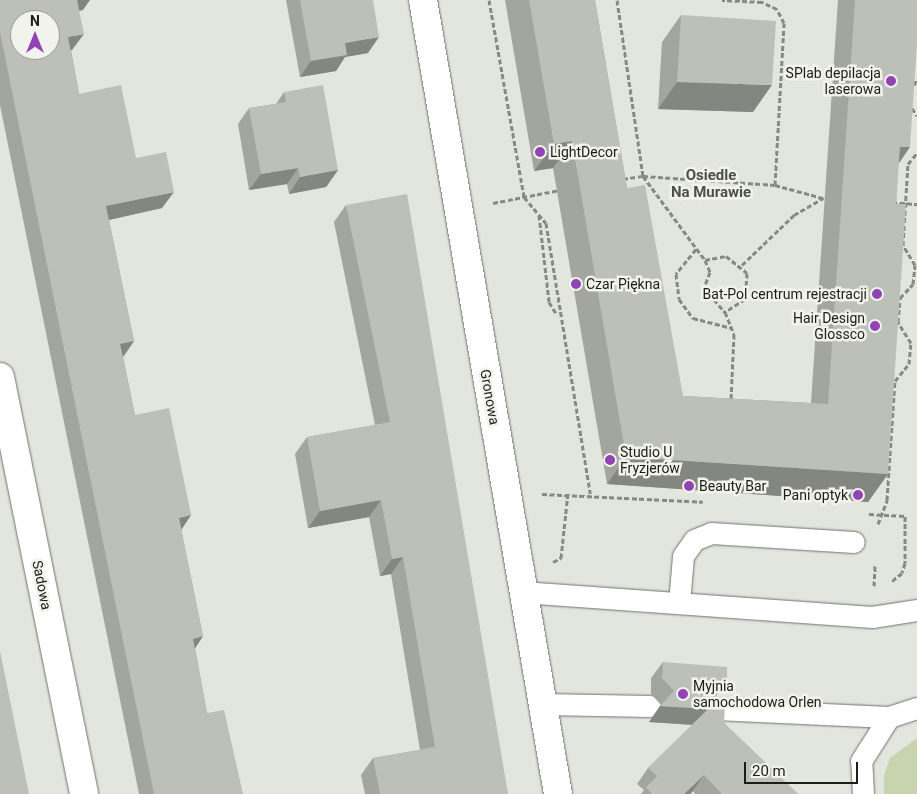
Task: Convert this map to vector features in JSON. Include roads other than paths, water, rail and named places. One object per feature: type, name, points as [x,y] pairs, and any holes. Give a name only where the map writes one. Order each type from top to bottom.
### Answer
[{"type":"street","name":"Gronowa","points":[[423,0],[506,498],[558,794]]},
{"type":"street","name":"Sadowa","points":[[0,377],[84,794]]},
{"type":"lane","points":[[679,603],[683,556],[694,540],[711,533],[854,542]]},
{"type":"lane","points":[[522,592],[872,617],[914,612]]},
{"type":"lane","points":[[542,704],[650,706]]},
{"type":"lane","points":[[715,709],[889,717],[917,708]]},
{"type":"lane","points":[[863,794],[861,761],[889,717]]},
{"type":"place","name":"SPlab depilacja laserowa","points":[[891,81]]},
{"type":"place","name":"LightDecor","points":[[540,152]]},
{"type":"place","name":"Czar Piękna","points":[[576,284]]},
{"type":"place","name":"Bat-Pol centrum rejestracji","points":[[877,294]]},
{"type":"place","name":"Hair Design Glossco","points":[[875,326]]},
{"type":"place","name":"Studio U Fryzjerów","points":[[610,460]]},
{"type":"place","name":"Beauty Bar","points":[[689,486]]},
{"type":"place","name":"Pani optyk","points":[[858,495]]},
{"type":"place","name":"Myjnia samochodowa Orlen","points":[[683,694]]},
{"type":"district","name":"Osiedle Na Murawie","points":[[711,184]]}]
